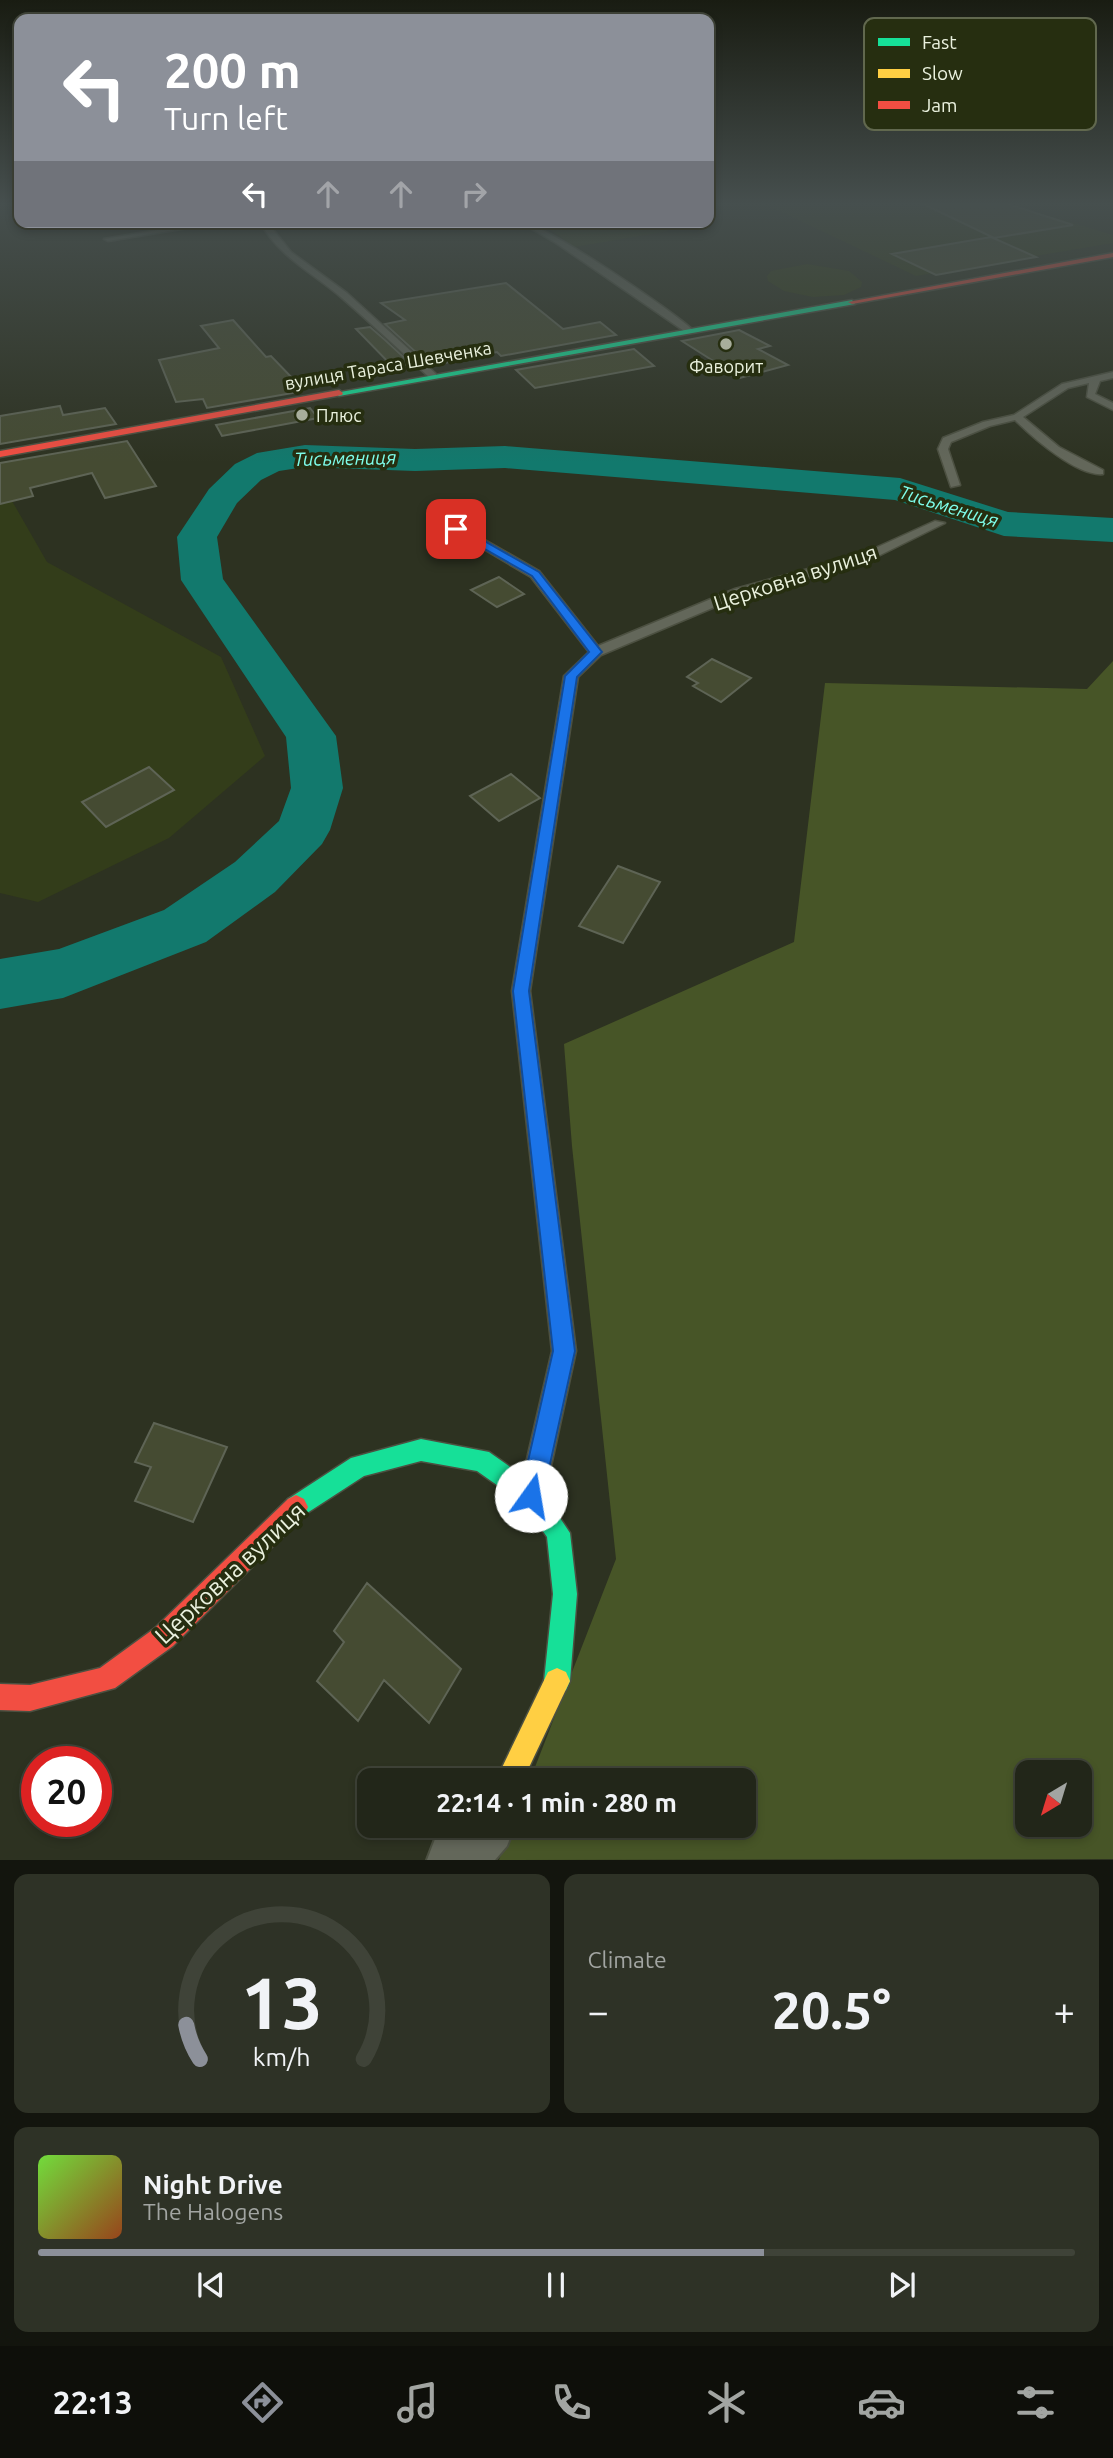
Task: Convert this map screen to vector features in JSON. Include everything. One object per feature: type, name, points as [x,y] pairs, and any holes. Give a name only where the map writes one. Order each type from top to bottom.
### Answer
[{"type":"main road","name":"вулиця Тараса Шевченка","points":[[0,454],[922,290]]},
{"type":"main road","name":"Церковна вулиця","points":[[0,1697],[30,1698],[106,1679],[164,1637],[288,1512],[359,1466],[421,1450],[481,1460],[531,1496],[558,1533],[565,1594],[557,1682],[515,1768]]},
{"type":"street","points":[[456,1860],[475,1838]]},
{"type":"lane","points":[[338,290],[433,376]]},
{"type":"lane","points":[[630,290],[690,331]]},
{"type":"lane","points":[[955,485],[943,449],[947,440],[986,424],[1017,417],[1065,386],[1113,375]]},
{"type":"lane","points":[[1097,378],[1090,395],[1113,407]]},
{"type":"lane","points":[[1017,417],[1039,439],[1070,460],[1099,472]]},
{"type":"lane","points":[[437,517],[536,574],[596,652]]},
{"type":"lane","name":"Церковна вулиця","points":[[531,1496],[564,1351],[521,991],[571,676],[596,652],[739,592],[864,558],[939,523]]},
{"type":"shaded area","points":[[782,290],[855,290],[844,295],[813,297]]},
{"type":"shaded area","points":[[0,480],[47,562],[221,657],[265,756],[169,838],[38,902],[0,893]]},
{"type":"shaded area","points":[[1113,661],[1113,1859],[499,1860],[507,1838],[756,1838],[756,1768],[535,1768],[616,1559],[572,1146],[564,1044],[794,942],[825,683],[1087,689]]},
{"type":"building","points":[[463,290],[514,290],[563,329],[600,322],[616,335],[501,356],[497,352],[431,366],[385,324],[405,320],[381,303]]},
{"type":"building","points":[[233,320],[266,357],[271,356],[297,383],[292,384],[298,392],[207,408],[203,399],[176,402],[159,360],[219,348],[201,326]]},
{"type":"building","points":[[370,327],[411,364],[393,367],[356,329]]},
{"type":"building","points":[[739,330],[770,346],[758,349],[788,365],[740,378],[682,341]]},
{"type":"building","points":[[634,349],[654,366],[535,388],[516,370]]},
{"type":"building","points":[[60,406],[63,415],[105,408],[116,424],[0,444],[0,416]]},
{"type":"building","points":[[310,408],[318,418],[222,436],[216,425]]},
{"type":"building","points":[[127,441],[156,486],[105,498],[92,473],[30,488],[33,496],[0,504],[0,463]]},
{"type":"building","points":[[499,577],[524,594],[497,607],[471,590]]},
{"type":"building","points":[[712,659],[751,678],[721,702],[693,686],[698,683],[687,677]]},
{"type":"building","points":[[149,767],[174,790],[106,827],[82,802]]},
{"type":"building","points":[[511,774],[540,798],[499,821],[470,796]]},
{"type":"building","points":[[618,866],[660,882],[623,943],[579,926]]},
{"type":"building","points":[[154,1423],[227,1447],[193,1522],[135,1501],[151,1467],[135,1462]]},
{"type":"building","points":[[367,1583],[461,1669],[429,1723],[384,1680],[358,1721],[317,1681],[344,1642],[334,1631]]},
{"type":"waterway","name":"Тисьмениця","points":[[0,984],[63,973],[185,926],[255,877],[303,830],[317,788],[311,736],[202,580],[197,537],[222,497],[248,472],[270,461],[305,456],[415,460],[505,457],[900,489],[1004,524],[1113,530]]},
{"type":"traffic: fast","points":[[339,393],[852,302]]},
{"type":"traffic: fast","points":[[296,1507],[359,1466],[421,1450],[481,1460],[532,1496],[558,1533],[565,1594],[557,1681]]},
{"type":"traffic: slow","points":[[515,1768],[557,1681]]},
{"type":"traffic: jam","points":[[852,302],[920,290]]},
{"type":"traffic: jam","points":[[0,454],[339,393]]},
{"type":"traffic: jam","points":[[0,1697],[30,1698],[106,1679],[164,1637],[296,1507]]},
{"type":"place","name":"Фаворит","points":[[726,344]]},
{"type":"place","name":"Плюс","points":[[302,415]]},
{"type":"route","points":[[456,529],[536,574],[596,652],[571,676],[521,991],[564,1351],[531,1496]]}]
